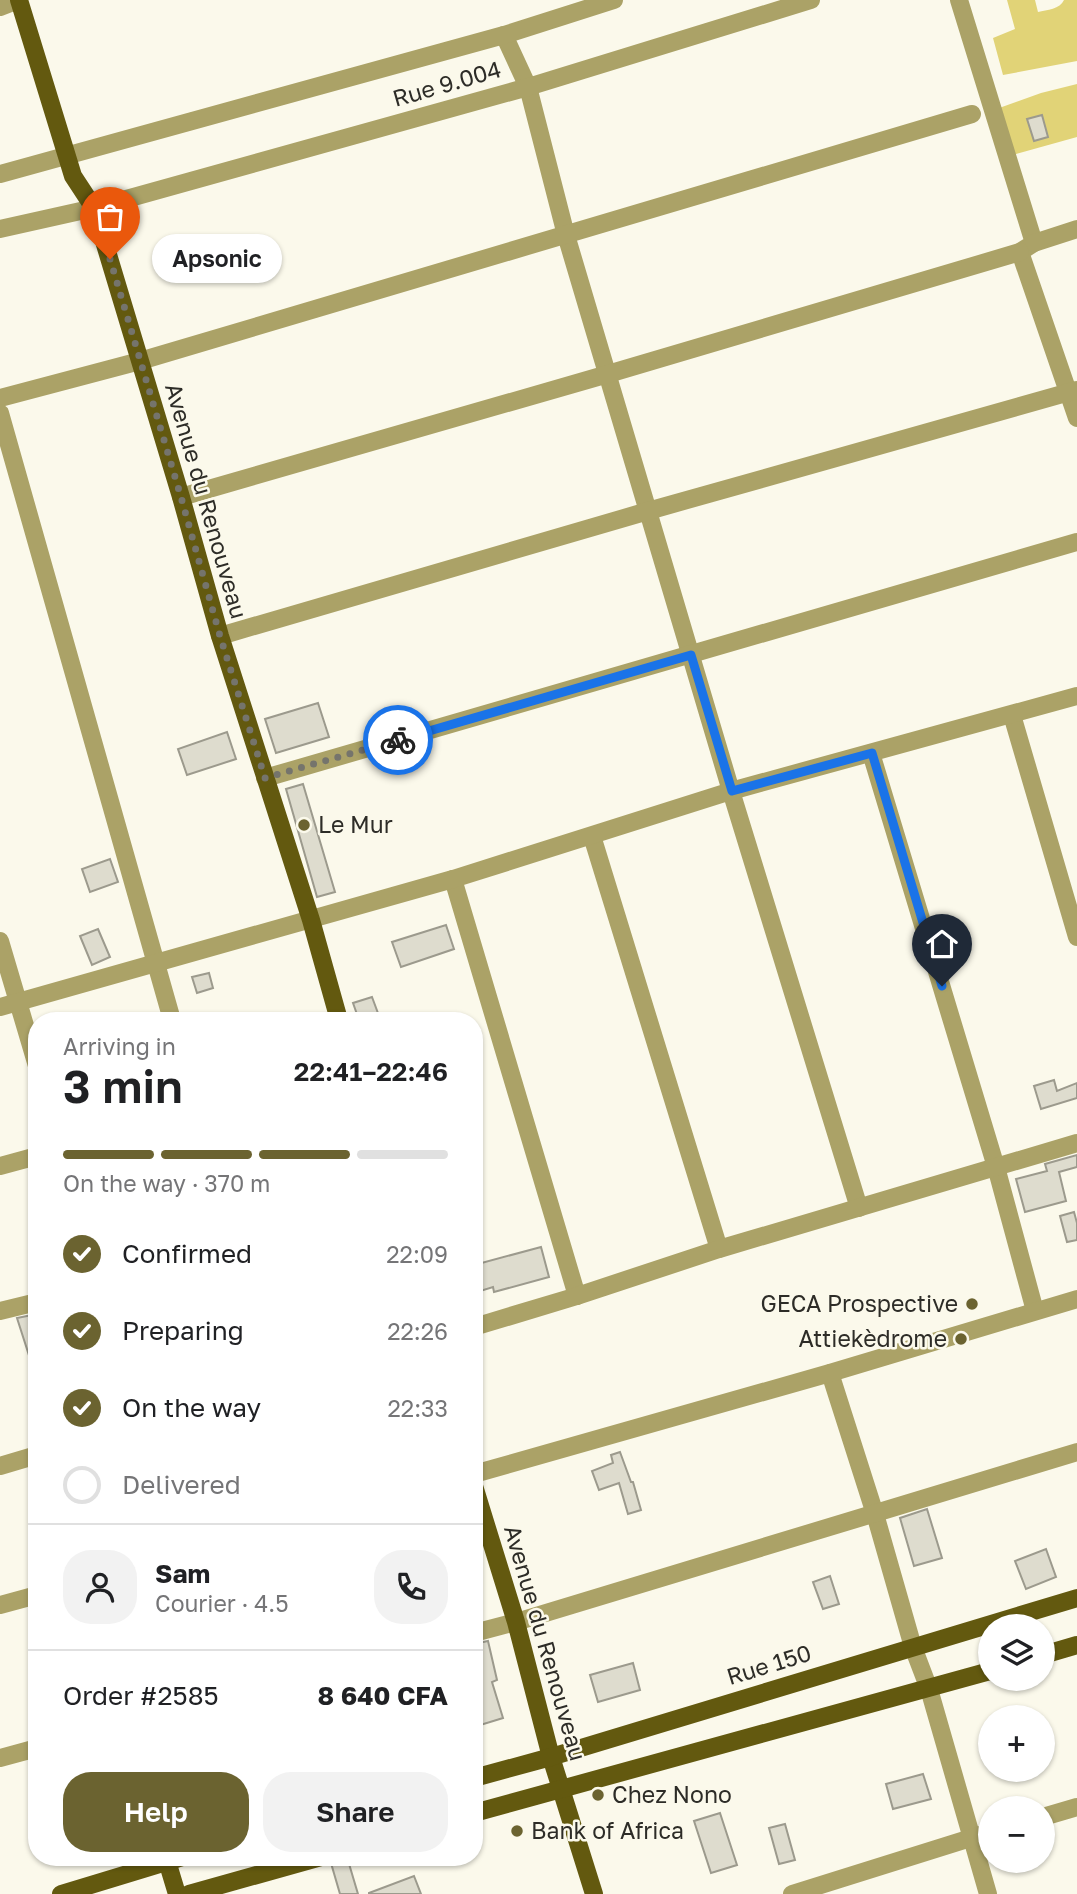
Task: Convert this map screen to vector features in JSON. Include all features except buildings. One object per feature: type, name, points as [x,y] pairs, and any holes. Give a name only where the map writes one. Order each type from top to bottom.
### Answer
[{"type":"main road","name":"Avenue du Renouveau","points":[[18,0],[73,176],[94,208],[220,636],[338,1012]]},
{"type":"main road","name":"Avenue du Renouveau","points":[[483,1515],[516,1622],[551,1756],[594,1894]]},
{"type":"main road","name":"Rue 150","points":[[483,1775],[1077,1598]]},
{"type":"main road","points":[[1055,1651],[1077,1645]]},
{"type":"main road","points":[[483,1811],[978,1675]]},
{"type":"main road","points":[[61,1894],[152,1866]]},
{"type":"main road","points":[[175,1866],[177,1894]]},
{"type":"main road","points":[[189,1894],[288,1866]]},
{"type":"street","points":[[0,7],[18,0]]},
{"type":"street","name":"Rue 9.004","points":[[0,174],[505,35],[614,0]]},
{"type":"street","name":"Rue 9.004","points":[[0,229],[94,208],[527,87],[811,0]]},
{"type":"street","points":[[959,0],[1027,248],[1073,392],[1077,418]]},
{"type":"street","points":[[505,35],[527,87],[566,235],[859,1208]]},
{"type":"street","points":[[0,398],[140,361],[972,114]]},
{"type":"street","points":[[181,497],[608,374],[1027,248],[1077,229]]},
{"type":"street","points":[[220,636],[648,511],[1073,392]]},
{"type":"street","points":[[0,413],[170,1012]]},
{"type":"street","points":[[265,778],[1077,541]]},
{"type":"street","points":[[0,1007],[453,879],[732,791],[1077,696]]},
{"type":"street","points":[[1012,715],[1077,937]]},
{"type":"street","points":[[872,753],[996,1167],[1035,1311]]},
{"type":"street","points":[[592,836],[719,1249]]},
{"type":"street","points":[[453,879],[577,1296]]},
{"type":"street","points":[[0,941],[28,1034]]},
{"type":"street","points":[[483,1324],[719,1249],[1077,1143]]},
{"type":"street","points":[[0,1166],[28,1158]]},
{"type":"street","points":[[483,1471],[830,1373],[1077,1299]]},
{"type":"street","points":[[0,1311],[28,1304]]},
{"type":"street","points":[[830,1373],[875,1514],[913,1647],[929,1689],[988,1894]]},
{"type":"street","points":[[483,1631],[1077,1452]]},
{"type":"street","points":[[0,1466],[28,1458]]},
{"type":"street","points":[[0,1605],[28,1597]]},
{"type":"street","points":[[0,1758],[28,1750]]},
{"type":"street","points":[[1055,1813],[1077,1807]]},
{"type":"street","points":[[792,1894],[978,1836]]},
{"type":"shaded area","points":[[1007,0],[1035,0],[1038,12],[1056,7],[1064,0],[1077,0],[1077,61],[1003,75],[993,38],[1015,29]]},
{"type":"shaded area","points":[[1077,84],[1077,137],[1005,157],[988,112],[1041,93]]},
{"type":"way so far","points":[[110,259],[220,636],[265,778],[398,740]]},
{"type":"place","name":"Apsonic","points":[[110,259]]},
{"type":"place","name":"Le Mur","points":[[304,825]]},
{"type":"place","name":"GECA Prospective","points":[[972,1304]]},
{"type":"place","name":"Attiekèdrome","points":[[961,1339]]},
{"type":"place","name":"Chez Nono","points":[[598,1795]]},
{"type":"place","name":"Bank of Africa","points":[[517,1831]]},
{"type":"route","points":[[398,740],[691,655],[732,791],[872,753],[942,986]]}]
